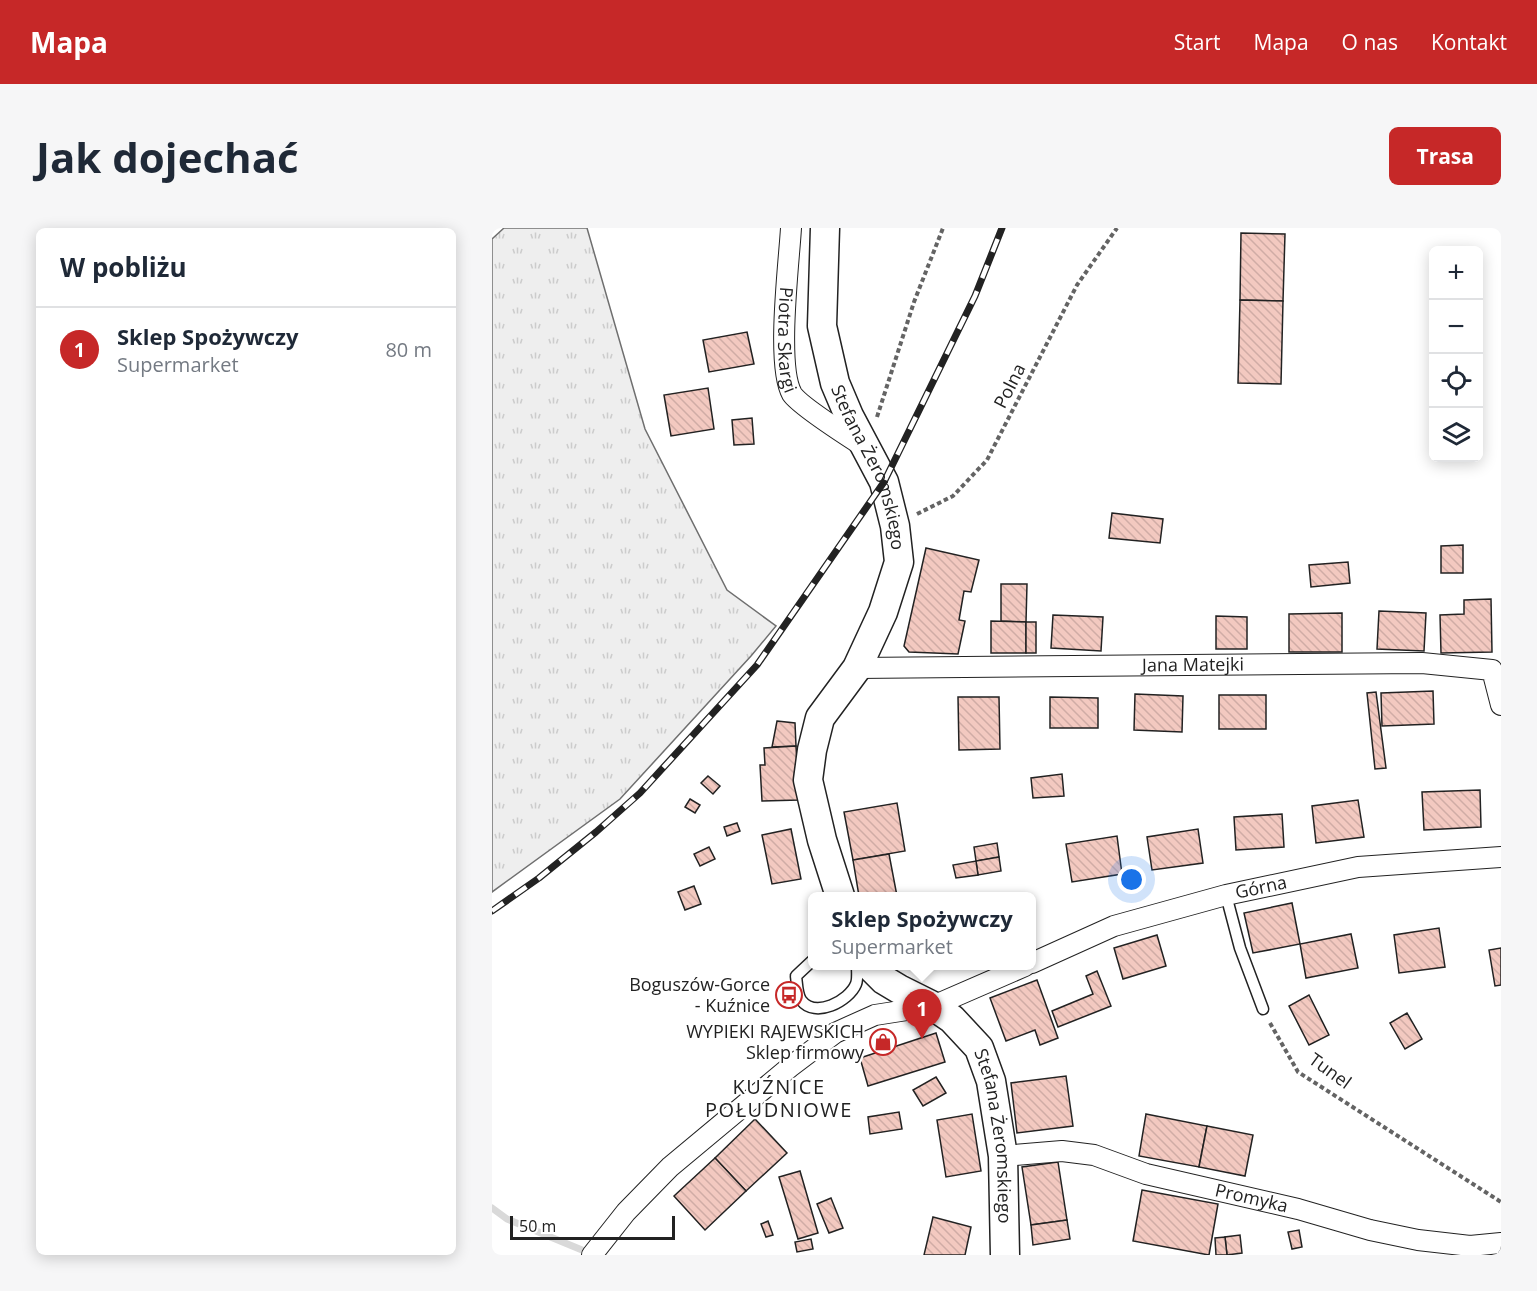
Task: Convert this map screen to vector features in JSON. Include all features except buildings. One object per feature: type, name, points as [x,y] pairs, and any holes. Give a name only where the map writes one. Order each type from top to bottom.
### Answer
[{"type":"street","name":"Piotra Skargi","points":[[791,228],[785,327],[785,374],[793,395],[834,427],[867,448]]},
{"type":"street","name":"Stefana Żeromskiego","points":[[825,228],[822,326],[835,383],[884,482],[895,526],[899,562],[883,612],[857,668],[820,718],[812,750],[808,780],[838,892]]},
{"type":"street","name":"Jana Matejki","points":[[857,668],[1422,663],[1492,670],[1501,705]]},
{"type":"street","name":"Górna","points":[[1036,961],[1114,926],[1226,895],[1358,867],[1501,857]]},
{"type":"street","name":"Stefana Żeromskiego","points":[[874,970],[899,990],[933,1006],[952,1019],[979,1048],[991,1082],[1003,1156],[1005,1255]]},
{"type":"street","points":[[592,1255],[626,1212],[670,1167],[790,1066],[836,1033],[875,1015],[933,1006],[1016,970]]},
{"type":"street","name":"Promyka","points":[[1003,1156],[1062,1151],[1095,1155],[1146,1174],[1298,1209],[1370,1230],[1418,1240],[1470,1246],[1501,1243]]},
{"type":"lane","points":[[1226,895],[1240,948],[1263,1009]]},
{"type":"lane","points":[[808,964],[796,976],[801,1000],[810,1006],[820,1007],[842,1001],[852,992],[857,982],[857,970]]},
{"type":"path","points":[[867,448],[914,302],[943,228]]},
{"type":"path","name":"Polna","points":[[895,526],[953,496],[987,460],[1077,285],[1117,228]]},
{"type":"path","name":"Tunel","points":[[1263,1009],[1298,1072],[1501,1202]]},
{"type":"green space","points":[[504,228],[587,228],[645,429],[727,590],[776,626],[620,799],[492,892],[492,239]]},
{"type":"waterway","points":[[492,1208],[507,1219],[582,1250]]},
{"type":"railway","points":[[492,911],[539,878],[640,793],[757,665],[884,482],[975,296],[1002,228]]},
{"type":"place","name":"Boguszów-Gorce - Kuźnice","points":[[789,995]]},
{"type":"place","name":"Sklep Spożywczy","points":[[922,1039]]},
{"type":"place","name":"WYPIEKI RAJEWSKICH Sklep firmowy","points":[[883,1042]]},
{"type":"district","name":"KUŹNICE POŁUDNIOWE","points":[[779,1098]]}]
